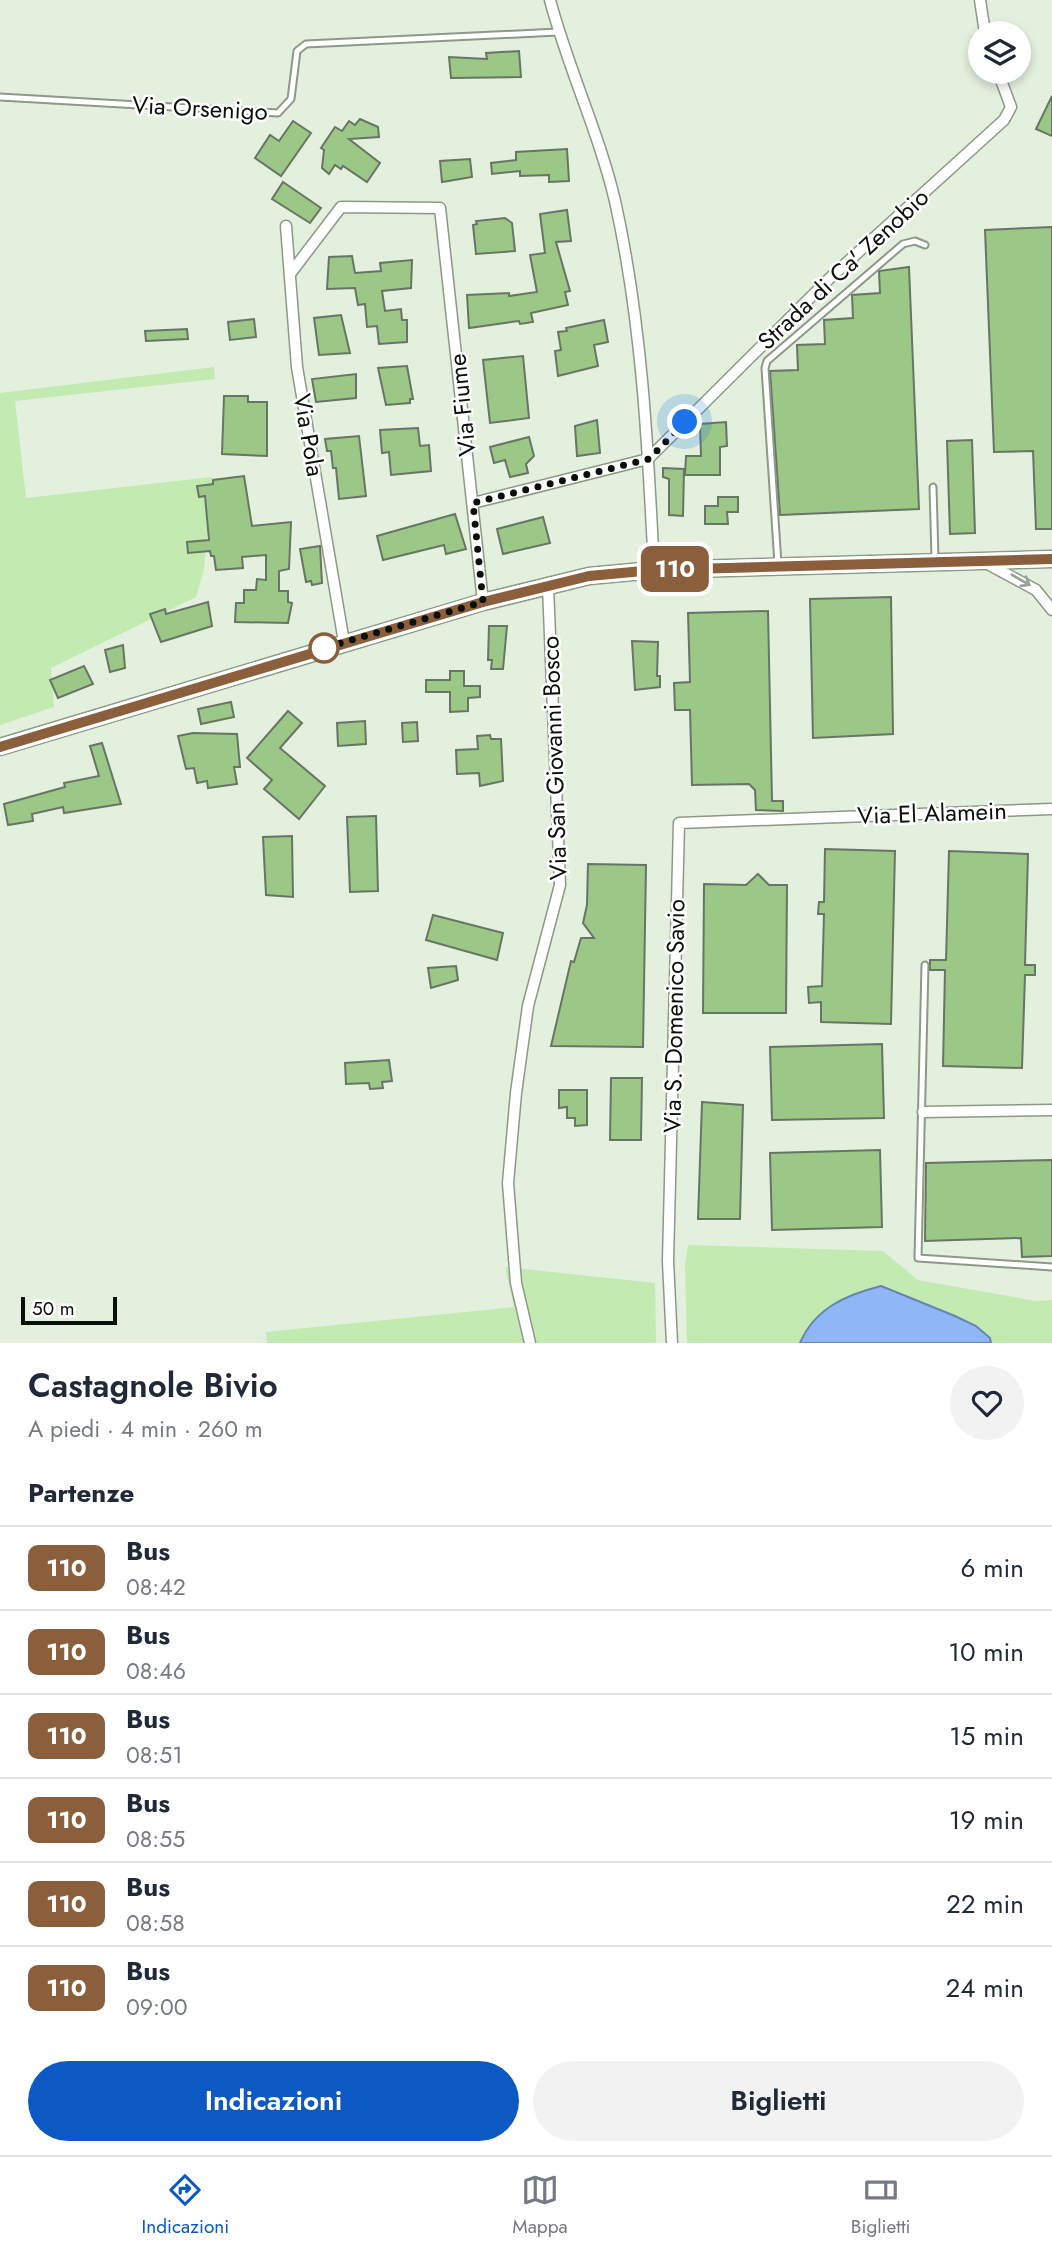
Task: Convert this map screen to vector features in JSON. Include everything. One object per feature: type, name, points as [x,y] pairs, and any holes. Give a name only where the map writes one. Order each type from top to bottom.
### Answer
[{"type":"main road","points":[[0,747],[344,642],[483,602],[589,576],[654,570],[778,565],[1052,559]]},
{"type":"street","points":[[550,0],[558,32],[614,198],[630,274],[649,459],[654,570]]},
{"type":"street","points":[[980,0],[983,21]]},
{"type":"street","name":"Strada di Ca' Zenobio","points":[[649,459],[832,276],[1004,120],[1011,107],[1003,84]]},
{"type":"street","name":"Via Fiume","points":[[290,274],[341,207],[440,208],[483,602]]},
{"type":"street","name":"Via Pola","points":[[286,226],[297,367],[344,642]]},
{"type":"street","points":[[473,503],[649,459]]},
{"type":"street","points":[[982,561],[1020,579],[1036,590],[1052,609]]},
{"type":"street","name":"Via San Giovanni Bosco","points":[[530,1343],[516,1283],[508,1183],[516,1093],[528,1006],[560,885],[548,586]]},
{"type":"street","name":"Via El Alamein","points":[[812,816],[1052,809]]},
{"type":"street","name":"Via S. Domenico Savio","points":[[672,1343],[668,1261],[679,822],[812,816]]},
{"type":"street","points":[[923,1112],[1052,1110]]},
{"type":"lane","name":"Via Orsenigo","points":[[0,97],[278,113],[291,100],[297,51],[306,44],[558,32]]},
{"type":"lane","points":[[778,565],[765,368],[767,361],[903,244],[915,241],[925,245]]},
{"type":"lane","points":[[933,486],[935,562]]},
{"type":"lane","points":[[925,965],[918,1258],[1052,1266]]},
{"type":"green space","points":[[214,367],[215,379],[15,401],[26,498],[212,477],[204,569],[196,597],[51,668],[54,707],[0,725],[0,393]]},
{"type":"green space","points":[[688,1245],[883,1251],[918,1280],[1036,1301],[1052,1300],[1052,1343],[991,1343],[990,1338],[976,1325],[955,1316],[804,1333],[800,1343],[687,1343],[685,1264]]},
{"type":"green space","points":[[505,1267],[655,1283],[656,1343],[267,1343],[266,1332],[514,1307]]},
{"type":"water","points":[[881,1286],[976,1326],[990,1338],[991,1343],[800,1343],[806,1331],[823,1312],[844,1299]]},
{"type":"building","points":[[519,51],[521,77],[451,78],[449,57],[487,59],[486,53]]},
{"type":"building","points":[[1052,96],[1052,136],[1036,129]]},
{"type":"building","points":[[360,119],[378,127],[379,137],[349,139],[380,163],[367,182],[343,166],[341,169],[335,165],[329,174],[322,168],[324,150],[321,148],[335,127],[342,131],[349,121],[355,125]]},
{"type":"building","points":[[293,121],[311,133],[281,176],[255,158],[270,135],[279,141]]},
{"type":"building","points":[[567,149],[569,181],[549,182],[549,175],[520,176],[520,171],[492,174],[491,163],[516,160],[516,152]]},
{"type":"building","points":[[470,159],[472,177],[442,182],[440,161]]},
{"type":"building","points":[[283,182],[321,208],[310,223],[272,199]]},
{"type":"building","points":[[567,210],[571,241],[556,242],[570,291],[565,292],[568,305],[531,313],[533,322],[520,324],[519,321],[469,328],[467,295],[509,293],[509,296],[537,292],[530,255],[545,253],[540,214]]},
{"type":"building","points":[[505,218],[512,223],[515,251],[476,254],[473,225],[477,224],[476,221]]},
{"type":"building","points":[[1052,227],[1052,529],[1036,529],[1033,451],[994,452],[985,230]]},
{"type":"building","points":[[352,256],[355,273],[381,271],[380,263],[412,260],[411,288],[382,291],[385,311],[401,309],[402,320],[407,320],[407,342],[379,344],[377,326],[367,327],[365,304],[358,305],[355,288],[327,289],[329,257]]},
{"type":"building","points":[[909,267],[919,509],[780,515],[770,371],[798,370],[797,345],[825,344],[824,320],[853,318],[852,295],[880,293],[879,271]]},
{"type":"building","points":[[341,315],[350,353],[319,355],[314,318]]},
{"type":"building","points":[[254,319],[256,337],[230,340],[228,322]]},
{"type":"building","points":[[604,320],[608,342],[594,345],[598,366],[558,376],[555,351],[561,350],[558,332]]},
{"type":"building","points":[[187,329],[188,339],[146,341],[145,331]]},
{"type":"building","points":[[523,356],[529,418],[490,423],[483,360]]},
{"type":"building","points":[[407,366],[413,399],[410,399],[410,403],[386,405],[378,368]]},
{"type":"building","points":[[356,374],[356,398],[316,402],[312,379]]},
{"type":"building","points":[[224,396],[248,396],[248,402],[267,402],[267,456],[222,454]]},
{"type":"building","points":[[597,420],[600,453],[577,456],[575,426]]},
{"type":"building","points":[[726,422],[727,446],[720,447],[720,475],[685,475],[686,456],[701,456],[700,424]]},
{"type":"building","points":[[418,428],[420,446],[429,445],[431,471],[391,475],[389,452],[382,453],[380,430]]},
{"type":"building","points":[[359,436],[366,496],[339,499],[336,468],[333,468],[331,451],[327,451],[325,439]]},
{"type":"building","points":[[529,437],[534,456],[526,464],[528,473],[510,477],[505,460],[494,463],[490,447]]},
{"type":"building","points":[[972,440],[975,533],[950,534],[947,441]]},
{"type":"building","points":[[663,468],[684,469],[683,516],[669,515],[669,479],[663,477]]},
{"type":"building","points":[[244,476],[252,526],[291,522],[289,569],[279,571],[279,591],[288,591],[288,602],[292,603],[288,623],[235,622],[236,603],[244,603],[244,590],[256,590],[257,579],[266,580],[266,555],[242,557],[243,568],[216,570],[214,556],[211,556],[210,551],[188,553],[187,542],[209,540],[205,496],[199,497],[197,486],[213,484],[213,480]]},
{"type":"building","points":[[718,497],[738,497],[738,512],[727,512],[728,524],[705,524],[705,506],[718,506]]},
{"type":"building","points":[[455,514],[466,549],[446,554],[444,545],[383,560],[377,536]]},
{"type":"building","points":[[543,517],[550,543],[503,554],[497,529]]},
{"type":"building","points":[[320,546],[322,583],[312,585],[311,581],[306,582],[300,549]]},
{"type":"building","points":[[891,597],[893,734],[813,738],[810,599]]},
{"type":"building","points":[[208,602],[212,626],[161,642],[150,614],[165,609],[166,614]]},
{"type":"building","points":[[768,611],[772,801],[783,801],[783,811],[756,810],[755,790],[749,784],[692,785],[690,710],[675,710],[674,683],[690,682],[688,613]]},
{"type":"building","points":[[489,626],[507,626],[503,669],[491,669],[492,660],[488,660]]},
{"type":"building","points":[[632,641],[658,642],[657,676],[660,676],[660,687],[635,690]]},
{"type":"building","points":[[123,645],[125,668],[110,672],[105,650]]},
{"type":"building","points":[[84,666],[93,684],[58,698],[50,680]]},
{"type":"building","points":[[450,671],[464,671],[464,686],[480,686],[480,697],[468,698],[468,711],[450,712],[450,692],[426,692],[426,680],[450,680]]},
{"type":"building","points":[[231,702],[234,717],[201,724],[198,709]]},
{"type":"building","points":[[288,711],[302,723],[280,748],[325,786],[299,819],[264,789],[272,780],[247,758]]},
{"type":"building","points":[[365,721],[366,744],[338,746],[337,723]]},
{"type":"building","points":[[417,722],[418,741],[403,742],[402,723]]},
{"type":"building","points":[[193,733],[237,734],[240,767],[234,767],[237,784],[208,788],[207,781],[197,783],[194,768],[186,769],[178,736]]},
{"type":"building","points":[[490,735],[491,739],[501,739],[503,781],[480,786],[479,773],[457,774],[456,750],[478,749],[477,736]]},
{"type":"building","points":[[102,743],[121,804],[64,813],[63,807],[32,814],[33,821],[8,825],[4,804],[65,787],[64,783],[99,776],[90,746]]},
{"type":"building","points":[[376,816],[378,891],[350,892],[347,817]]},
{"type":"building","points":[[292,836],[293,897],[266,895],[263,837]]},
{"type":"building","points":[[825,849],[895,851],[891,1024],[821,1022],[821,1002],[809,1003],[808,987],[822,986],[824,914],[818,914],[819,902],[824,902]]},
{"type":"building","points":[[949,851],[1028,854],[1025,965],[1035,965],[1035,975],[1025,975],[1022,1068],[943,1066],[945,970],[930,970],[930,960],[946,960]]},
{"type":"building","points":[[588,864],[646,865],[643,1047],[551,1046],[571,961],[574,962],[581,938],[594,938],[583,923],[587,905]]},
{"type":"building","points":[[758,874],[769,885],[787,885],[786,1013],[703,1013],[704,884],[746,885]]},
{"type":"building","points":[[433,915],[503,933],[497,960],[426,940]]},
{"type":"building","points":[[456,966],[458,980],[431,988],[428,968]]},
{"type":"building","points":[[882,1044],[884,1118],[772,1120],[770,1047]]},
{"type":"building","points":[[389,1060],[392,1081],[382,1082],[383,1088],[370,1089],[369,1083],[346,1084],[345,1063]]},
{"type":"building","points":[[611,1078],[642,1078],[641,1140],[610,1140]]},
{"type":"building","points":[[559,1090],[587,1090],[587,1125],[575,1126],[575,1118],[567,1118],[567,1107],[559,1108]]},
{"type":"building","points":[[702,1102],[743,1105],[740,1219],[698,1219]]},
{"type":"building","points":[[880,1150],[882,1227],[772,1230],[770,1153]]},
{"type":"building","points":[[1052,1160],[1052,1256],[1022,1257],[1021,1238],[925,1241],[926,1163]]},
{"type":"bus line","name":"110","points":[[0,747],[271,663],[483,602],[589,576],[654,570],[778,565],[1052,559]]},
{"type":"route","points":[[324,648],[320,649],[483,602],[473,503],[649,459],[685,422]]}]
